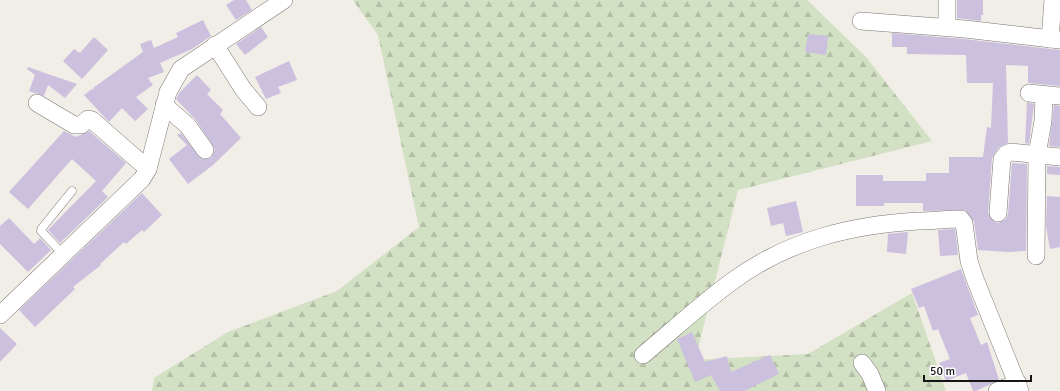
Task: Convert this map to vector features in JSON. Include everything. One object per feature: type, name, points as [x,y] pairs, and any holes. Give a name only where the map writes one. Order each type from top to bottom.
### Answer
[{"type":"street","points":[[0,315],[142,179],[148,169],[168,92],[180,69],[284,0]]},
{"type":"street","points":[[947,0],[947,27]]},
{"type":"street","points":[[861,21],[947,27],[1055,39],[1053,0]]},
{"type":"street","points":[[215,45],[243,89],[258,107]]},
{"type":"street","points":[[1036,256],[1037,155],[1043,121],[1044,95]]},
{"type":"street","points":[[37,103],[74,125],[81,125],[88,119],[92,120],[148,169]]},
{"type":"street","points":[[164,105],[188,126],[205,150]]},
{"type":"street","points":[[998,213],[1002,159],[1006,154],[1011,152],[1060,157]]},
{"type":"street","points":[[643,355],[734,280],[776,255],[806,242],[836,232],[879,224],[958,219],[964,223],[969,261],[975,279],[1019,387],[997,391]]},
{"type":"street","points":[[862,363],[870,374],[877,391]]},
{"type":"lane","points":[[63,254],[41,231],[44,224],[72,191]]},
{"type":"green space","points":[[353,0],[807,0],[866,57],[932,141],[738,190],[695,360],[808,354],[912,293],[946,391],[152,391],[154,378],[228,332],[337,291],[419,227],[378,35]]},
{"type":"building","points":[[234,0],[246,0],[252,10],[236,20],[226,5]]},
{"type":"building","points":[[957,0],[983,0],[983,15],[981,15],[981,21],[957,18]]},
{"type":"building","points":[[203,20],[211,36],[192,49],[160,63],[164,72],[148,78],[153,85],[136,97],[148,109],[135,121],[122,108],[109,122],[84,95],[92,89],[95,90],[93,88],[143,52],[140,44],[151,40],[154,48],[178,37],[176,33]]},
{"type":"building","points":[[261,27],[268,37],[245,55],[236,44]]},
{"type":"building","points":[[892,33],[964,39],[1060,50],[1060,86],[1028,83],[1028,66],[1006,65],[1008,143],[998,148],[992,158],[988,213],[993,221],[998,223],[1006,219],[1008,214],[1012,163],[1027,164],[1026,251],[1008,252],[978,250],[974,221],[965,210],[923,211],[923,203],[884,203],[884,206],[856,206],[856,175],[883,175],[883,181],[926,181],[926,173],[949,173],[949,157],[983,157],[987,127],[991,128],[993,83],[967,83],[966,55],[907,54],[907,47],[892,47]]},
{"type":"building","points":[[808,34],[828,36],[826,55],[805,52]]},
{"type":"building","points":[[94,37],[108,50],[82,79],[63,61],[74,49],[80,53]]},
{"type":"building","points":[[289,61],[297,80],[278,87],[281,93],[266,99],[255,77]]},
{"type":"building","points":[[28,67],[77,84],[65,98],[48,85],[44,96],[29,91],[35,75],[27,69]]},
{"type":"building","points":[[197,75],[211,90],[207,94],[223,110],[220,114],[241,138],[213,165],[188,184],[169,159],[187,145],[177,135],[181,133],[201,159],[211,158],[215,149],[196,120],[176,99],[179,93]]},
{"type":"building","points":[[1027,102],[1034,104],[1029,144],[1025,143]]},
{"type":"building","points":[[1054,105],[1060,106],[1060,147],[1049,146]]},
{"type":"building","points":[[64,131],[76,137],[89,131],[126,163],[102,191],[108,197],[60,243],[48,230],[96,181],[72,159],[28,209],[9,192]]},
{"type":"building","points":[[1047,166],[1060,167],[1060,175],[1047,174]]},
{"type":"building","points":[[142,193],[162,215],[144,232],[142,230],[126,244],[124,242],[100,264],[101,265],[73,287],[75,289],[35,327],[19,310]]},
{"type":"building","points":[[1047,196],[1060,197],[1060,247],[1050,249],[1046,226]]},
{"type":"building","points":[[796,201],[803,232],[786,236],[783,223],[771,226],[767,208]]},
{"type":"building","points":[[9,218],[34,244],[40,238],[51,250],[28,272],[0,244],[0,226]]},
{"type":"building","points":[[955,229],[958,255],[940,256],[938,230]]},
{"type":"building","points":[[908,232],[906,254],[887,252],[888,234]]},
{"type":"building","points":[[961,269],[978,315],[970,318],[981,345],[987,342],[999,380],[976,391],[973,391],[966,373],[946,381],[939,363],[950,359],[938,329],[933,331],[924,306],[919,308],[911,289]]},
{"type":"building","points":[[0,328],[17,344],[0,362]]},
{"type":"building","points":[[692,332],[705,362],[727,356],[731,372],[770,355],[779,374],[744,391],[720,391],[711,375],[695,382],[677,339]]}]
